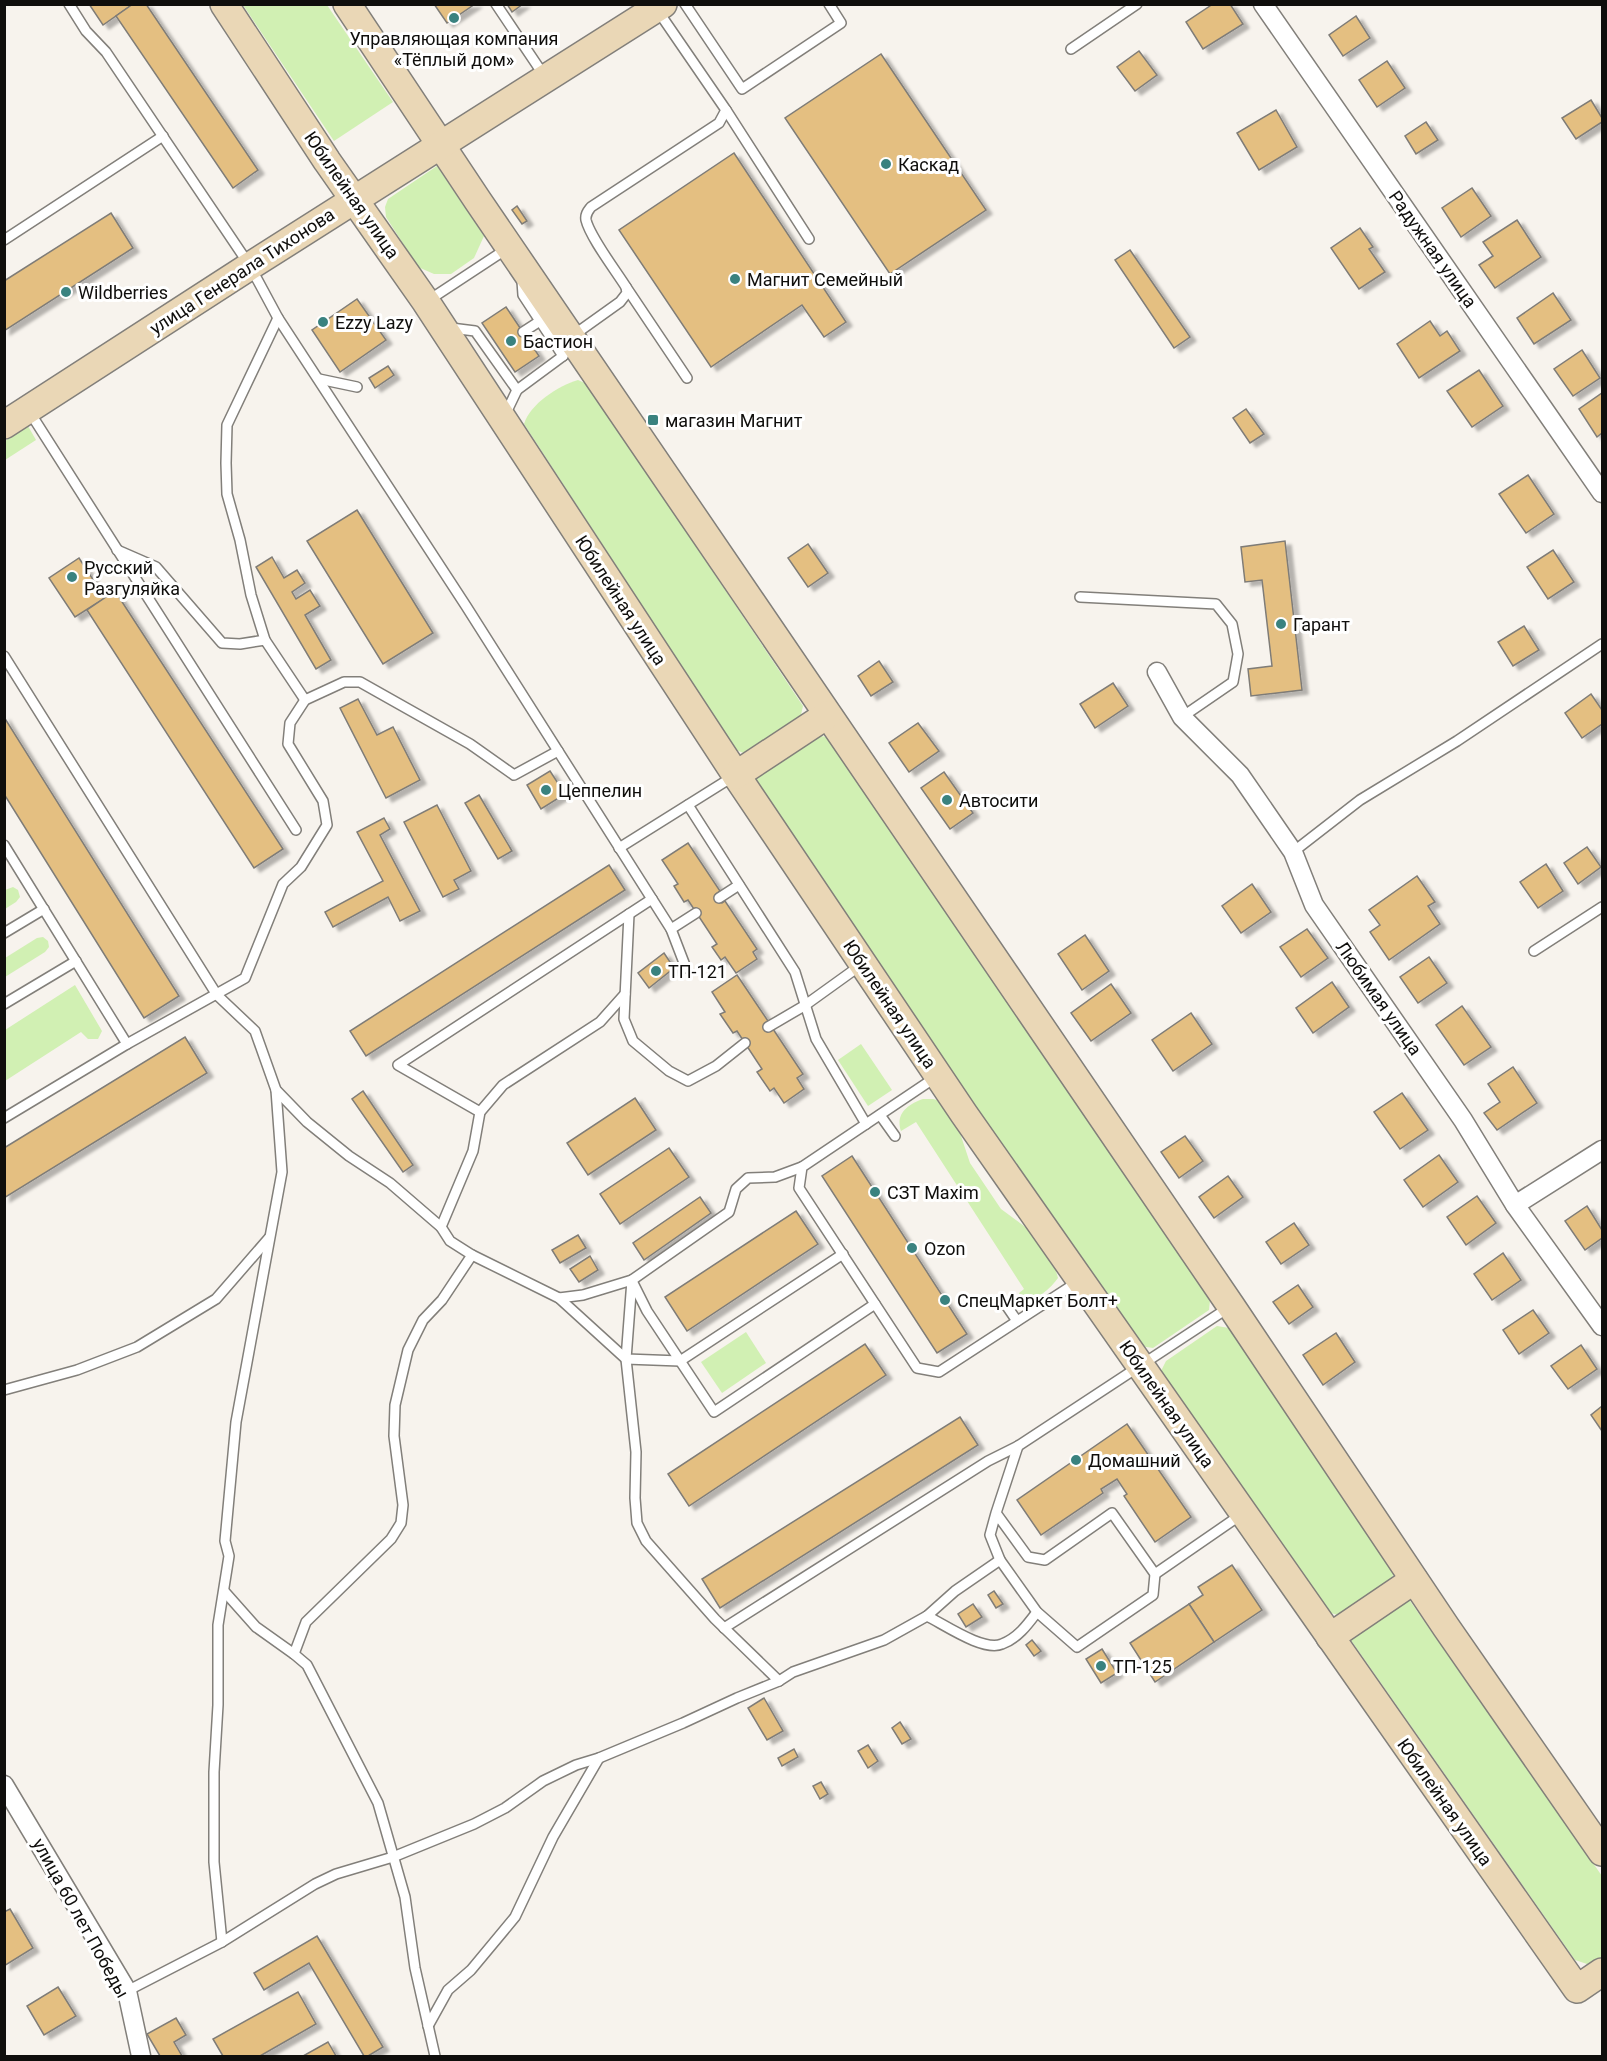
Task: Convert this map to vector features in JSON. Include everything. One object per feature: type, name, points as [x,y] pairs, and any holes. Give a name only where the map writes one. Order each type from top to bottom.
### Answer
[{"type":"main road","name":"Юбилейная улица","points":[[224,4],[327,161],[426,302],[736,775],[938,1075],[1140,1367],[1577,1989],[1602,1972]]},
{"type":"main road","points":[[347,4],[516,255],[567,347],[827,715],[1231,1306],[1414,1580],[1602,1852]]},
{"type":"main road","name":"улица Генерала Тихонова","points":[[4,424],[660,7]]},
{"type":"main road","points":[[736,775],[827,715]]},
{"type":"main road","points":[[1330,1637],[1414,1580]]},
{"type":"street","name":"Радужная улица","points":[[1263,4],[1602,493]]},
{"type":"street","name":"Любимая улица","points":[[1157,672],[1182,717],[1240,775],[1293,852],[1314,905],[1462,1120],[1515,1204],[1602,1326]]},
{"type":"street","points":[[1515,1204],[1602,1150]]},
{"type":"street","name":"улица 60 лет Победы","points":[[4,1785],[127,1991],[141,2056]]},
{"type":"lane","points":[[69,4],[86,31],[106,52],[250,266],[278,318],[671,929],[686,968]]},
{"type":"lane","points":[[496,4],[546,80]]},
{"type":"lane","points":[[685,4],[742,89],[841,23],[829,4]]},
{"type":"lane","points":[[1071,50],[1137,4]]},
{"type":"lane","points":[[660,7],[809,239]]},
{"type":"lane","points":[[687,378],[590,229],[586,221],[586,214],[591,207],[719,123],[726,110]]},
{"type":"lane","points":[[4,240],[163,136]]},
{"type":"lane","points":[[426,302],[516,255],[523,295],[540,321],[567,347]]},
{"type":"lane","points":[[503,420],[517,390],[620,302],[627,293],[626,287]]},
{"type":"lane","points":[[278,318],[227,425],[227,494],[240,540],[251,596],[265,640],[305,700]]},
{"type":"lane","points":[[524,332],[540,321]]},
{"type":"lane","points":[[442,327],[475,331],[496,352],[517,390]]},
{"type":"lane","points":[[319,379],[357,387]]},
{"type":"lane","points":[[28,409],[296,830]]},
{"type":"lane","points":[[117,550],[156,567],[222,643],[240,644],[265,640]]},
{"type":"lane","points":[[1080,597],[1215,604],[1232,624],[1238,654],[1233,682],[1182,717]]},
{"type":"lane","points":[[1293,852],[1360,800],[1457,741],[1602,644]]},
{"type":"lane","points":[[4,656],[217,995],[255,1031],[276,1090],[282,1172],[236,1422],[225,1541],[229,1556],[218,1626],[219,1705],[213,1772],[214,1862],[222,1942]]},
{"type":"lane","points":[[4,680],[14,673]]},
{"type":"lane","points":[[4,1118],[127,1044],[245,978],[283,884],[301,867],[327,825],[322,801],[288,744],[290,723],[305,700],[344,682],[360,682],[470,744],[514,775],[558,752]]},
{"type":"lane","points":[[620,848],[736,775]]},
{"type":"lane","points":[[688,805],[795,972],[816,1040],[866,1124]]},
{"type":"lane","points":[[5,846],[127,1044]]},
{"type":"lane","points":[[719,898],[739,885]]},
{"type":"lane","points":[[480,1112],[398,1065],[652,899]]},
{"type":"lane","points":[[1534,951],[1602,907]]},
{"type":"lane","points":[[4,933],[44,909]]},
{"type":"lane","points":[[671,929],[696,913]]},
{"type":"lane","points":[[629,914],[624,1019],[633,1041],[669,1071],[688,1081],[716,1066],[745,1043]]},
{"type":"lane","points":[[4,1004],[76,961]]},
{"type":"lane","points":[[768,1027],[804,1006],[863,963]]},
{"type":"lane","points":[[441,1227],[473,1151],[480,1112],[503,1085],[600,1022],[625,994]]},
{"type":"lane","points":[[559,1298],[583,1295],[632,1280],[729,1212],[736,1189],[748,1178],[775,1177],[802,1167],[938,1075]]},
{"type":"lane","points":[[276,1090],[307,1122],[349,1156],[390,1183],[441,1227],[450,1241],[472,1255],[559,1298],[626,1359],[680,1361],[843,1254]]},
{"type":"lane","points":[[880,1114],[894,1136]]},
{"type":"lane","points":[[802,1167],[799,1188],[917,1368],[939,1372],[1081,1280]]},
{"type":"lane","points":[[4,1390],[77,1370],[137,1347],[216,1299],[270,1238]]},
{"type":"lane","points":[[294,1654],[306,1622],[377,1554],[391,1539],[401,1523],[403,1505],[394,1436],[395,1405],[408,1350],[423,1320],[442,1300],[472,1255]]},
{"type":"lane","points":[[632,1280],[626,1359],[636,1452],[637,1523],[646,1541],[724,1628],[779,1681]]},
{"type":"lane","points":[[632,1280],[647,1311],[714,1412],[875,1304]]},
{"type":"lane","points":[[1004,1302],[1017,1321]]},
{"type":"lane","points":[[724,1628],[988,1461],[1018,1446],[1231,1306]]},
{"type":"lane","points":[[996,1513],[1028,1557],[1045,1560],[1112,1513],[1155,1574],[1153,1595],[1077,1647],[1037,1612],[1000,1560],[990,1535],[996,1513],[1018,1446]]},
{"type":"lane","points":[[1155,1574],[1244,1512]]},
{"type":"lane","points":[[127,1991],[222,1942],[315,1884],[336,1874],[393,1857],[474,1824],[505,1808],[543,1781],[576,1765],[599,1758],[683,1723],[779,1681],[793,1672],[884,1640],[927,1616],[955,1592],[1000,1560]]},
{"type":"lane","points":[[224,1591],[256,1627],[307,1665],[378,1803],[405,1897],[416,1968],[435,2056]]},
{"type":"lane","points":[[927,1616],[981,1644],[1001,1645],[1022,1631],[1037,1612]]},
{"type":"lane","points":[[428,2026],[448,1990],[471,1970],[515,1917],[553,1837],[599,1758]]},
{"type":"green space","points":[[243,5],[327,5],[393,102],[334,141]]},
{"type":"green space","points":[[437,166],[484,236],[474,258],[451,274],[434,274],[418,267],[386,217],[385,207],[388,199]]},
{"type":"green space","points":[[578,380],[587,384],[803,706],[800,719],[746,754],[736,750],[524,424],[538,403],[562,387]]},
{"type":"green space","points":[[28,426],[36,440],[5,460],[5,441]]},
{"type":"green space","points":[[812,735],[828,737],[1210,1300],[1209,1310],[1153,1348],[1140,1346],[756,785],[758,771]]},
{"type":"green space","points":[[13,887],[18,890],[20,897],[5,909],[5,890]]},
{"type":"green space","points":[[43,937],[48,941],[49,947],[45,952],[5,977],[5,958],[37,938]]},
{"type":"green space","points":[[75,985],[102,1031],[98,1039],[88,1039],[81,1032],[5,1081],[5,1030]]},
{"type":"green space","points":[[861,1044],[892,1090],[868,1106],[838,1060]]},
{"type":"green space","points":[[923,1099],[937,1100],[960,1133],[970,1163],[1001,1209],[1028,1229],[1056,1271],[1058,1278],[1039,1296],[1025,1302],[1020,1299],[1019,1293],[1024,1289],[916,1122],[901,1131],[900,1120],[904,1110]]},
{"type":"green space","points":[[1217,1326],[1229,1328],[1394,1571],[1391,1582],[1341,1616],[1331,1613],[1164,1379],[1161,1371],[1166,1361]]},
{"type":"green space","points":[[746,1332],[766,1363],[722,1393],[701,1362]]},
{"type":"green space","points":[[1408,1598],[1602,1876],[1602,1956],[1590,1965],[1575,1960],[1348,1636]]},
{"type":"building","points":[[89,4],[133,4],[103,25]]},
{"type":"building","points":[[133,4],[146,4],[258,170],[233,188],[116,16]]},
{"type":"building","points":[[434,4],[475,4],[447,23]]},
{"type":"building","points":[[507,4],[523,4],[512,12]]},
{"type":"building","points":[[1213,4],[1230,4],[1243,24],[1203,49],[1186,22]]},
{"type":"building","points":[[1356,16],[1370,38],[1343,56],[1329,35]]},
{"type":"building","points":[[1139,51],[1157,75],[1135,91],[1117,67]]},
{"type":"building","name":"Каскад","points":[[881,54],[986,210],[890,274],[785,118]]},
{"type":"building","points":[[1387,61],[1405,88],[1377,107],[1359,80]]},
{"type":"building","points":[[1591,100],[1602,122],[1576,139],[1562,118]]},
{"type":"building","points":[[1276,110],[1297,147],[1259,170],[1237,133]]},
{"type":"building","points":[[1426,122],[1438,140],[1416,154],[1405,136]]},
{"type":"building","name":"Магнит Семейный","points":[[734,153],[846,322],[824,337],[802,305],[711,367],[619,230]]},
{"type":"building","points":[[1472,188],[1491,216],[1461,237],[1442,208]]},
{"type":"building","points":[[517,206],[527,221],[522,224],[512,210]]},
{"type":"building","points":[[111,213],[133,248],[4,331],[4,281]]},
{"type":"building","points":[[1517,220],[1541,257],[1495,288],[1479,265],[1493,256],[1483,242]]},
{"type":"building","points":[[1360,228],[1373,247],[1369,249],[1385,272],[1359,289],[1331,248]]},
{"type":"building","points":[[1130,250],[1190,337],[1174,348],[1115,260]]},
{"type":"building","points":[[1553,293],[1571,320],[1534,344],[1517,318]]},
{"type":"building","points":[[357,299],[386,340],[340,372],[312,330]]},
{"type":"building","name":"Бастион","points":[[506,307],[539,356],[515,372],[482,323]]},
{"type":"building","points":[[1430,321],[1440,336],[1447,331],[1460,351],[1419,378],[1397,344]]},
{"type":"building","points":[[1582,350],[1600,378],[1573,396],[1554,369]]},
{"type":"building","points":[[388,366],[394,375],[375,388],[369,378]]},
{"type":"building","points":[[1479,370],[1503,406],[1472,427],[1447,391]]},
{"type":"building","points":[[1602,393],[1602,433],[1597,437],[1579,409]]},
{"type":"building","points":[[1246,409],[1264,434],[1250,443],[1233,418]]},
{"type":"building","points":[[1528,475],[1554,514],[1526,533],[1499,494]]},
{"type":"building","points":[[357,510],[433,633],[383,664],[307,541]]},
{"type":"building","name":"Гарант","points":[[1285,541],[1302,690],[1251,696],[1248,669],[1272,666],[1262,580],[1245,582],[1241,547]]},
{"type":"building","points":[[808,544],[828,573],[808,587],[788,558]]},
{"type":"building","points":[[1553,550],[1574,582],[1548,599],[1527,567]]},
{"type":"building","points":[[272,557],[284,578],[297,570],[305,583],[292,592],[296,599],[310,590],[320,606],[305,615],[331,660],[316,669],[256,567]]},
{"type":"building","points":[[79,558],[105,598],[75,617],[49,578]]},
{"type":"building","points":[[115,591],[283,849],[254,868],[87,610]]},
{"type":"building","points":[[1524,626],[1539,650],[1513,666],[1498,642]]},
{"type":"building","points":[[879,661],[893,682],[871,696],[858,676]]},
{"type":"building","points":[[1113,683],[1128,706],[1095,728],[1080,704]]},
{"type":"building","points":[[1591,694],[1602,710],[1602,724],[1582,738],[1565,713]]},
{"type":"building","points":[[358,699],[377,735],[393,727],[420,780],[386,798],[340,708]]},
{"type":"building","points":[[4,717],[179,996],[144,1018],[4,794]]},
{"type":"building","points":[[918,723],[939,751],[909,772],[889,743]]},
{"type":"building","name":"Цеппелин","points":[[550,771],[565,794],[541,809],[527,785]]},
{"type":"building","name":"Автосити","points":[[944,772],[973,813],[950,829],[921,788]]},
{"type":"building","points":[[479,795],[512,851],[498,859],[465,803]]},
{"type":"building","points":[[437,805],[471,871],[454,880],[459,889],[443,897],[404,822]]},
{"type":"building","points":[[384,818],[390,829],[380,835],[420,911],[400,921],[388,897],[333,927],[325,912],[383,881],[357,832]]},
{"type":"building","points":[[688,843],[720,891],[716,894],[722,903],[725,901],[757,949],[753,952],[757,959],[736,973],[725,957],[721,960],[712,947],[717,944],[688,900],[684,902],[674,886],[678,884],[662,860]]},
{"type":"building","points":[[1587,847],[1601,867],[1578,884],[1564,863]]},
{"type":"building","points":[[1546,864],[1563,891],[1538,908],[1520,882]]},
{"type":"building","points":[[609,865],[625,890],[366,1056],[350,1031]]},
{"type":"building","points":[[1417,876],[1435,902],[1428,906],[1440,924],[1389,960],[1370,932],[1380,925],[1369,910]]},
{"type":"building","points":[[1252,884],[1271,912],[1241,933],[1222,906]]},
{"type":"building","points":[[1307,929],[1328,958],[1301,977],[1280,947]]},
{"type":"building","points":[[1085,935],[1109,971],[1082,990],[1058,954]]},
{"type":"building","name":"ТП-121","points":[[664,953],[674,968],[649,988],[638,973]]},
{"type":"building","points":[[1429,957],[1447,983],[1418,1003],[1400,977]]},
{"type":"building","points":[[737,975],[768,1021],[765,1023],[771,1031],[773,1029],[803,1074],[797,1078],[804,1089],[784,1103],[774,1088],[770,1091],[757,1072],[762,1069],[737,1031],[733,1033],[720,1014],[725,1012],[712,992]]},
{"type":"building","points":[[1332,982],[1349,1007],[1313,1033],[1296,1008]]},
{"type":"building","points":[[1111,984],[1131,1013],[1091,1041],[1071,1013]]},
{"type":"building","points":[[1462,1006],[1491,1047],[1464,1065],[1436,1025]]},
{"type":"building","points":[[1191,1013],[1212,1044],[1173,1071],[1152,1040]]},
{"type":"building","points":[[185,1037],[207,1073],[4,1198],[4,1148]]},
{"type":"building","points":[[1513,1067],[1537,1103],[1497,1130],[1484,1113],[1500,1102],[1488,1084]]},
{"type":"building","points":[[363,1091],[413,1165],[403,1172],[352,1099]]},
{"type":"building","points":[[1402,1093],[1428,1130],[1400,1149],[1374,1112]]},
{"type":"building","points":[[635,1098],[656,1130],[588,1175],[567,1143]]},
{"type":"building","points":[[1185,1136],[1203,1161],[1179,1178],[1161,1152]]},
{"type":"building","points":[[669,1148],[689,1177],[620,1224],[600,1194]]},
{"type":"building","points":[[1439,1155],[1458,1182],[1423,1207],[1404,1180]]},
{"type":"building","points":[[852,1156],[967,1334],[937,1353],[822,1176]]},
{"type":"building","points":[[1228,1176],[1243,1197],[1214,1218],[1199,1197]]},
{"type":"building","points":[[1477,1196],[1496,1223],[1466,1245],[1447,1217]]},
{"type":"building","points":[[700,1197],[711,1213],[644,1260],[633,1243]]},
{"type":"building","points":[[1587,1206],[1602,1230],[1602,1238],[1585,1250],[1565,1221]]},
{"type":"building","points":[[796,1211],[818,1244],[687,1331],[665,1297]]},
{"type":"building","points":[[1294,1223],[1309,1245],[1281,1264],[1266,1242]]},
{"type":"building","points":[[578,1235],[586,1248],[560,1263],[552,1250]]},
{"type":"building","points":[[1503,1253],[1521,1280],[1492,1300],[1474,1274]]},
{"type":"building","points":[[590,1256],[598,1270],[579,1282],[570,1269]]},
{"type":"building","points":[[1298,1285],[1313,1307],[1289,1324],[1273,1302]]},
{"type":"building","points":[[1533,1310],[1549,1333],[1519,1354],[1503,1330]]},
{"type":"building","points":[[1336,1333],[1355,1362],[1323,1385],[1303,1355]]},
{"type":"building","points":[[865,1344],[886,1375],[689,1506],[668,1474]]},
{"type":"building","points":[[1581,1345],[1597,1369],[1568,1389],[1551,1366]]},
{"type":"building","points":[[1602,1406],[1602,1431],[1591,1415]]},
{"type":"building","points":[[960,1417],[978,1445],[720,1608],[702,1579]]},
{"type":"building","points":[[1127,1424],[1191,1517],[1155,1542],[1124,1496],[1127,1494],[1117,1479],[1101,1489],[1103,1493],[1041,1535],[1017,1500]]},
{"type":"building","points":[[1232,1565],[1262,1610],[1214,1642],[1189,1604],[1203,1595],[1198,1587]]},
{"type":"building","points":[[994,1591],[1003,1604],[996,1608],[988,1595]]},
{"type":"building","points":[[973,1604],[982,1617],[966,1627],[958,1614]]},
{"type":"building","points":[[1189,1604],[1214,1642],[1155,1682],[1130,1643]]},
{"type":"building","points":[[1032,1640],[1041,1651],[1034,1656],[1026,1645]]},
{"type":"building","name":"ТП-125","points":[[1102,1649],[1117,1673],[1101,1683],[1086,1659]]},
{"type":"building","points":[[764,1698],[783,1731],[767,1740],[748,1708]]},
{"type":"building","points":[[900,1722],[911,1739],[902,1744],[892,1728]]},
{"type":"building","points":[[868,1745],[878,1761],[868,1768],[858,1751]]},
{"type":"building","points":[[794,1749],[798,1757],[782,1766],[778,1758]]},
{"type":"building","points":[[821,1782],[828,1794],[820,1799],[813,1786]]},
{"type":"building","points":[[10,1909],[33,1948],[4,1966],[4,1912]]},
{"type":"building","points":[[317,1936],[383,2047],[368,2056],[364,2056],[309,1963],[264,1990],[254,1973]]},
{"type":"building","points":[[58,1987],[76,2016],[44,2035],[27,2006]]},
{"type":"building","points":[[298,1992],[316,2024],[260,2056],[223,2056],[213,2039]]},
{"type":"building","points":[[176,2018],[186,2035],[174,2042],[182,2056],[160,2056],[147,2034]]},
{"type":"building","points":[[328,2042],[336,2056],[303,2056]]},
{"type":"place","name":"Управляющая компания «Тёплый дом»","points":[[454,18]]},
{"type":"place","name":"Каскад","points":[[886,164]]},
{"type":"place","name":"Магнит Семейный","points":[[735,279]]},
{"type":"place","name":"Wildberries","points":[[66,292]]},
{"type":"place","name":"Ezzy Lazy","points":[[323,322]]},
{"type":"place","name":"Бастион","points":[[511,341]]},
{"type":"place","name":"магазин Магнит","points":[[653,420]]},
{"type":"place","name":"Русский Разгуляйка","points":[[72,577]]},
{"type":"place","name":"Гарант","points":[[1281,624]]},
{"type":"place","name":"Цеппелин","points":[[546,790]]},
{"type":"place","name":"Автосити","points":[[947,800]]},
{"type":"place","name":"ТП-121","points":[[656,971]]},
{"type":"place","name":"СЗТ Maxim","points":[[875,1192]]},
{"type":"place","name":"Ozon","points":[[912,1248]]},
{"type":"place","name":"СпецМаркет Болт+","points":[[945,1300]]},
{"type":"place","name":"Домашний","points":[[1076,1460]]},
{"type":"place","name":"ТП-125","points":[[1101,1666]]}]
